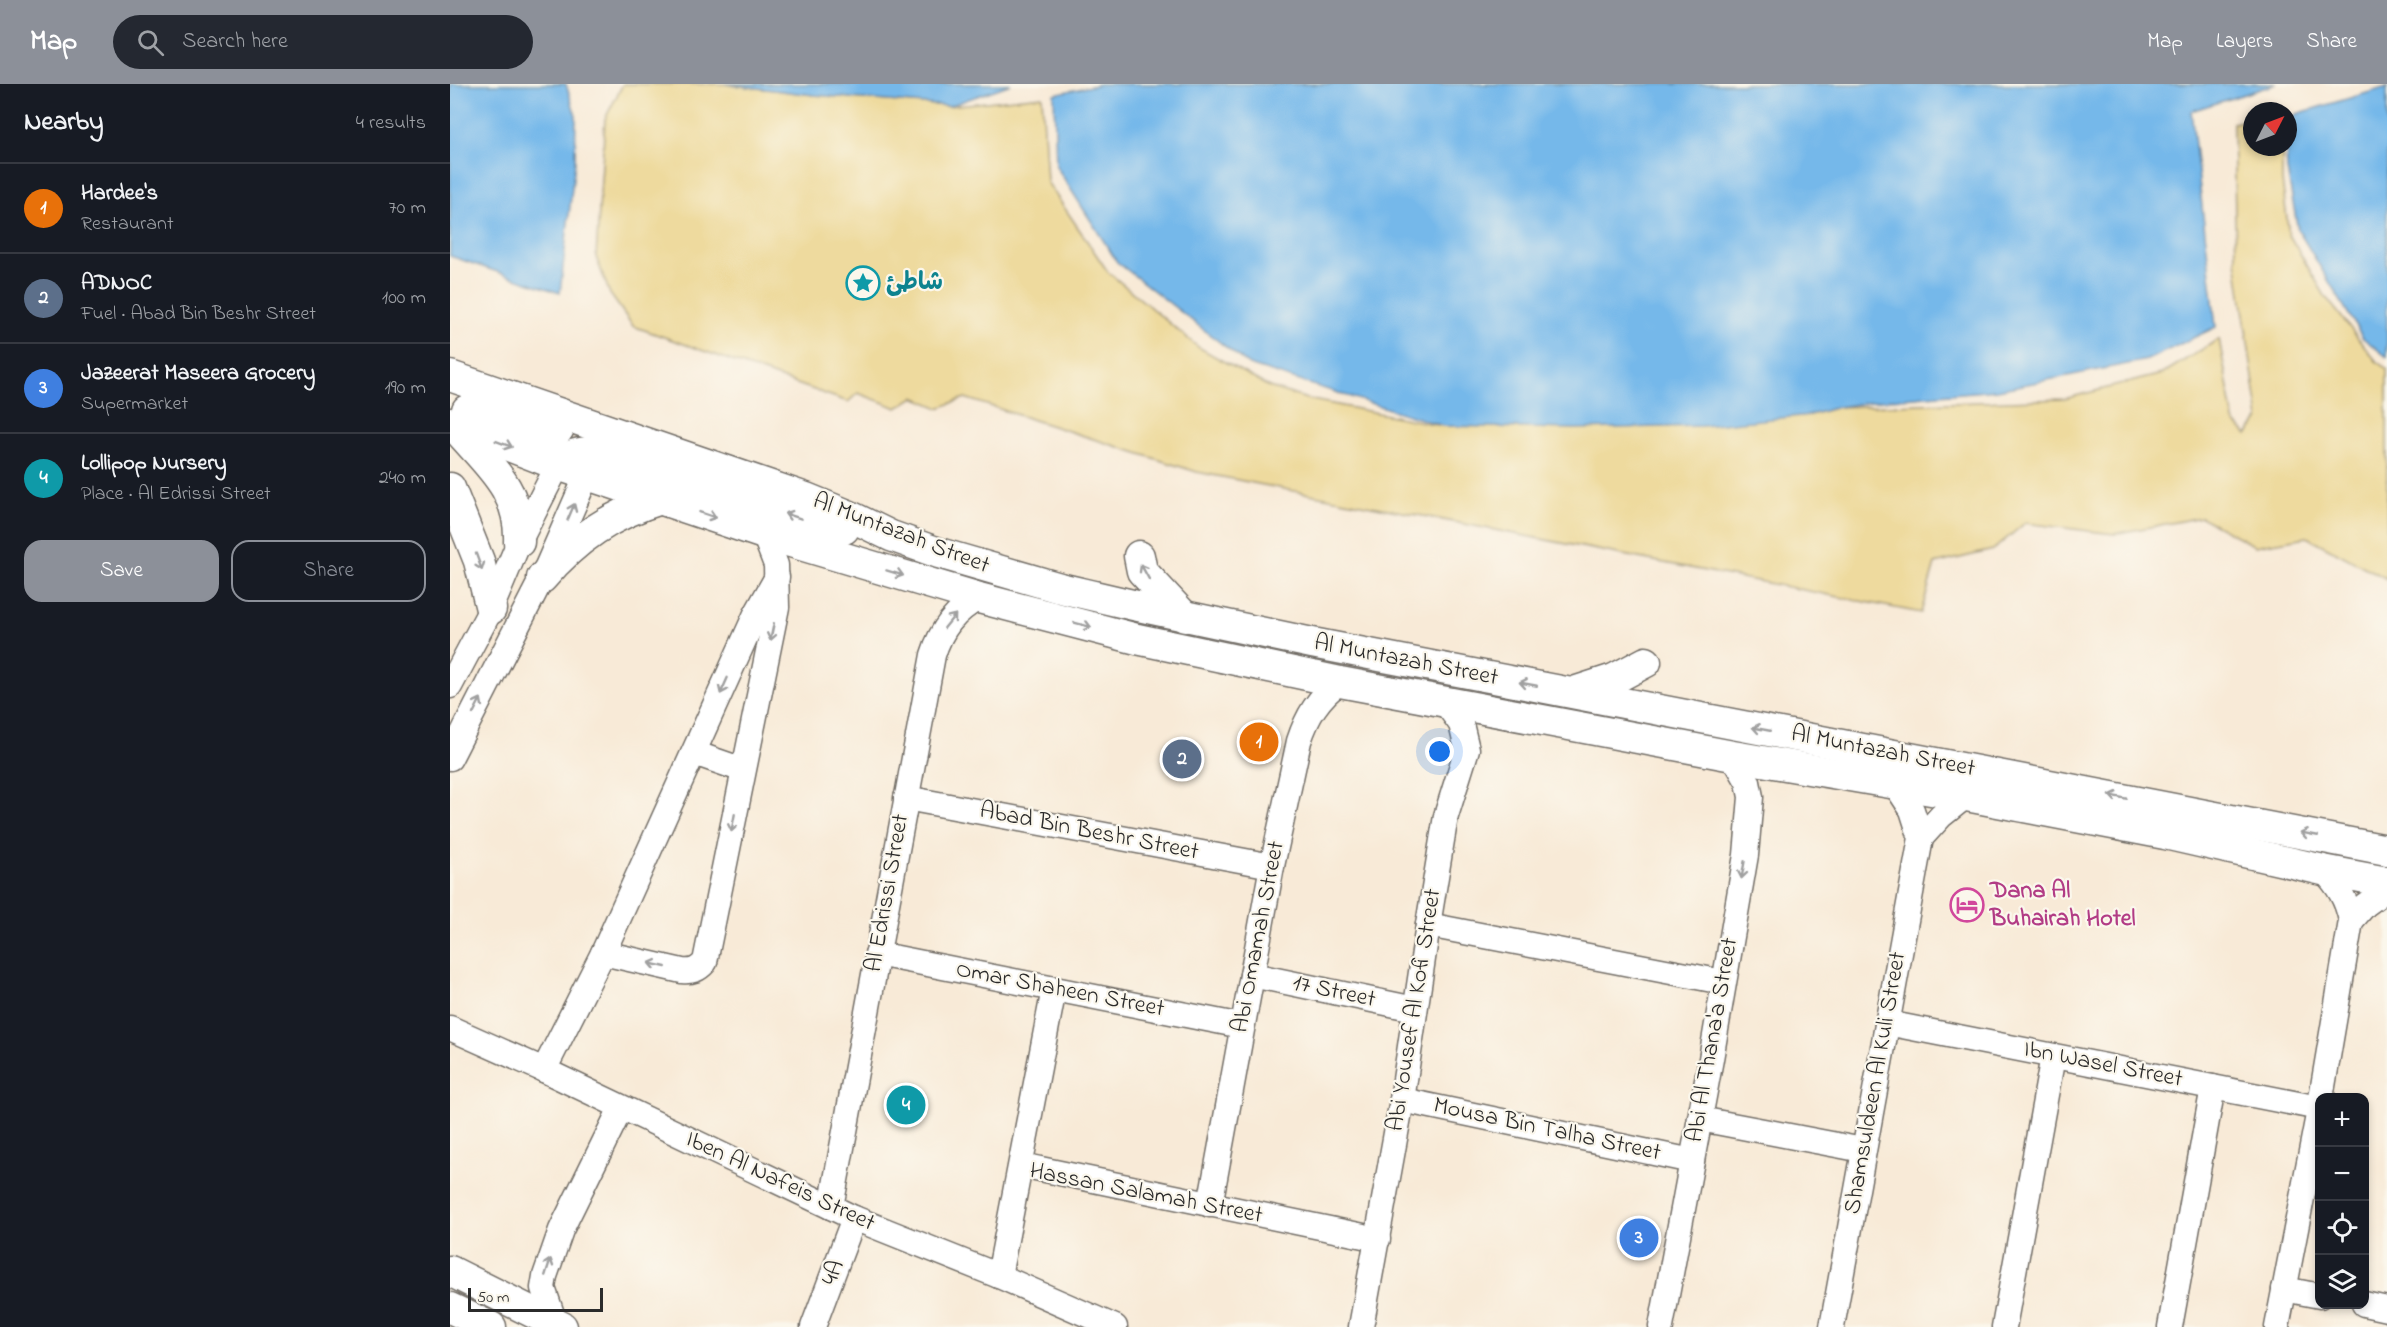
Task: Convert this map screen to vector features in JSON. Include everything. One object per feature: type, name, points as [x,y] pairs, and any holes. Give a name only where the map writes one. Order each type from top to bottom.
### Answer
[{"type":"main road","name":"Al Muntazah Street","points":[[450,376],[806,498],[869,524],[891,536],[939,553],[1060,588],[1185,617],[2380,848]]},
{"type":"main road","points":[[451,417],[548,435],[558,430],[564,416]]},
{"type":"main road","name":"Al Muntazah Street","points":[[451,417],[558,465],[587,463],[661,499],[764,534],[979,598],[1137,639],[1340,682],[2165,834],[2387,882]]},
{"type":"main road","points":[[451,417],[512,496],[520,527],[519,542]]},
{"type":"main road","points":[[587,463],[804,520],[847,530],[891,536]]},
{"type":"main road","points":[[450,488],[479,561],[490,609]]},
{"type":"main road","points":[[542,578],[572,546],[590,532],[620,514],[661,499]]},
{"type":"main road","points":[[1139,556],[1142,571],[1185,617]]},
{"type":"main road","points":[[1573,692],[1614,679],[1646,662]]},
{"type":"main road","points":[[2165,834],[2180,828],[2222,833],[2227,824],[2223,817]]},
{"type":"main road","points":[[2323,870],[2329,858],[2336,853],[2380,848]]},
{"type":"main road","points":[[450,1271],[559,1325]]},
{"type":"main road","points":[[450,1308],[491,1327]]},
{"type":"street","points":[[450,758],[542,578],[587,463],[580,428],[564,416]]},
{"type":"street","points":[[450,686],[490,609],[519,542],[558,465]]},
{"type":"street","points":[[603,952],[691,972],[699,969],[705,962],[776,617],[777,577],[773,554],[764,534]]},
{"type":"street","points":[[544,1070],[603,952],[762,602],[777,577]]},
{"type":"street","name":"Al Edrissi Street","points":[[831,1207],[933,655],[945,627],[966,605],[979,598]]},
{"type":"street","name":"Abi Omamah Street","points":[[1210,1205],[1272,866],[1304,727],[1318,701],[1340,682]]},
{"type":"street","name":"Abi Yousef Al Kofi Street","points":[[1361,1327],[1402,1100],[1450,798],[1467,749],[1461,724],[1444,701]]},
{"type":"street","points":[[694,753],[743,770]]},
{"type":"street","name":"Abi Al Thana'a Street","points":[[1661,1327],[1746,855],[1751,812],[1748,782],[1733,756]]},
{"type":"street","name":"Shamsuldeen Al Kuli Street","points":[[1832,1327],[1921,838],[1912,810],[1895,784]]},
{"type":"street","points":[[1921,838],[1941,816],[1966,796]]},
{"type":"street","name":"Abad Bin Beshr Street","points":[[906,798],[1272,866]]},
{"type":"street","points":[[2322,1093],[2350,921],[2345,899],[2339,888],[2323,870]]},
{"type":"street","points":[[2350,921],[2365,906],[2387,890]]},
{"type":"street","points":[[1428,925],[1723,982]]},
{"type":"street","name":"Omar Shaheen Street","points":[[877,954],[1242,1026]]},
{"type":"street","name":"17 Street","points":[[1252,975],[1415,1009]]},
{"type":"street","points":[[1021,1165],[1054,989]]},
{"type":"street","name":"Ibn Wasel Street","points":[[1887,1023],[2315,1105]]},
{"type":"street","name":"Iben Al Nafeis Street","points":[[450,1028],[544,1070],[854,1218],[999,1276],[1115,1327]]},
{"type":"street","points":[[2004,1327],[2053,1056]]},
{"type":"street","points":[[2170,1327],[2213,1087]]},
{"type":"street","name":"Mousa Bin Talha Street","points":[[1402,1100],[1692,1161]]},
{"type":"street","points":[[559,1325],[543,1288],[545,1276],[561,1230],[621,1108]]},
{"type":"street","points":[[1700,1119],[1863,1150]]},
{"type":"street","points":[[2277,1327],[2315,1127]]},
{"type":"street","name":"Hassan Salamah Street","points":[[999,1276],[1021,1165],[1378,1239]]},
{"type":"street","name":"4A","points":[[813,1327],[854,1218]]},
{"type":"street","points":[[2284,1289],[2315,1295]]},
{"type":"street","points":[[2369,1305],[2387,1308]]},
{"type":"sand","points":[[623,84],[725,84],[814,95],[949,106],[1042,96],[1047,182],[1108,272],[1198,347],[1269,387],[1307,399],[1443,426],[1810,415],[1838,407],[2064,399],[2162,374],[2219,339],[2234,421],[2247,435],[2259,419],[2236,260],[2233,123],[2243,121],[2243,156],[2282,156],[2282,180],[2289,235],[2325,296],[2377,362],[2387,369],[2387,579],[2307,537],[2255,546],[2201,517],[2114,534],[2025,523],[1993,550],[1935,564],[1921,613],[1197,472],[965,398],[939,408],[914,397],[897,408],[858,393],[848,402],[633,326],[610,294],[596,257],[605,119]]},
{"type":"water","points":[[450,84],[566,84],[576,116],[575,162],[560,293],[450,256]]},
{"type":"water","points":[[725,84],[1011,84],[949,106],[814,95]]},
{"type":"water","points":[[1100,84],[2276,84],[2191,111],[2216,327],[2147,360],[1997,390],[1891,399],[1838,407],[1810,415],[1702,426],[1575,429],[1443,426],[1249,365],[1117,262],[1056,166],[1054,94]]},
{"type":"water","points":[[2387,87],[2387,357],[2363,338],[2298,230],[2286,156],[2297,156],[2297,114]]},
{"type":"place","name":"شاطئ","points":[[863,283]]},
{"type":"place","name":"Hardee's","points":[[1259,742]]},
{"type":"place","name":"ADNOC","points":[[1182,759]]},
{"type":"place","name":"Dana Al Buhairah Hotel","points":[[1967,905]]},
{"type":"place","name":"Lollipop Nursery","points":[[906,1105]]},
{"type":"place","name":"Jazeerat Maseera Grocery","points":[[1639,1238]]}]
